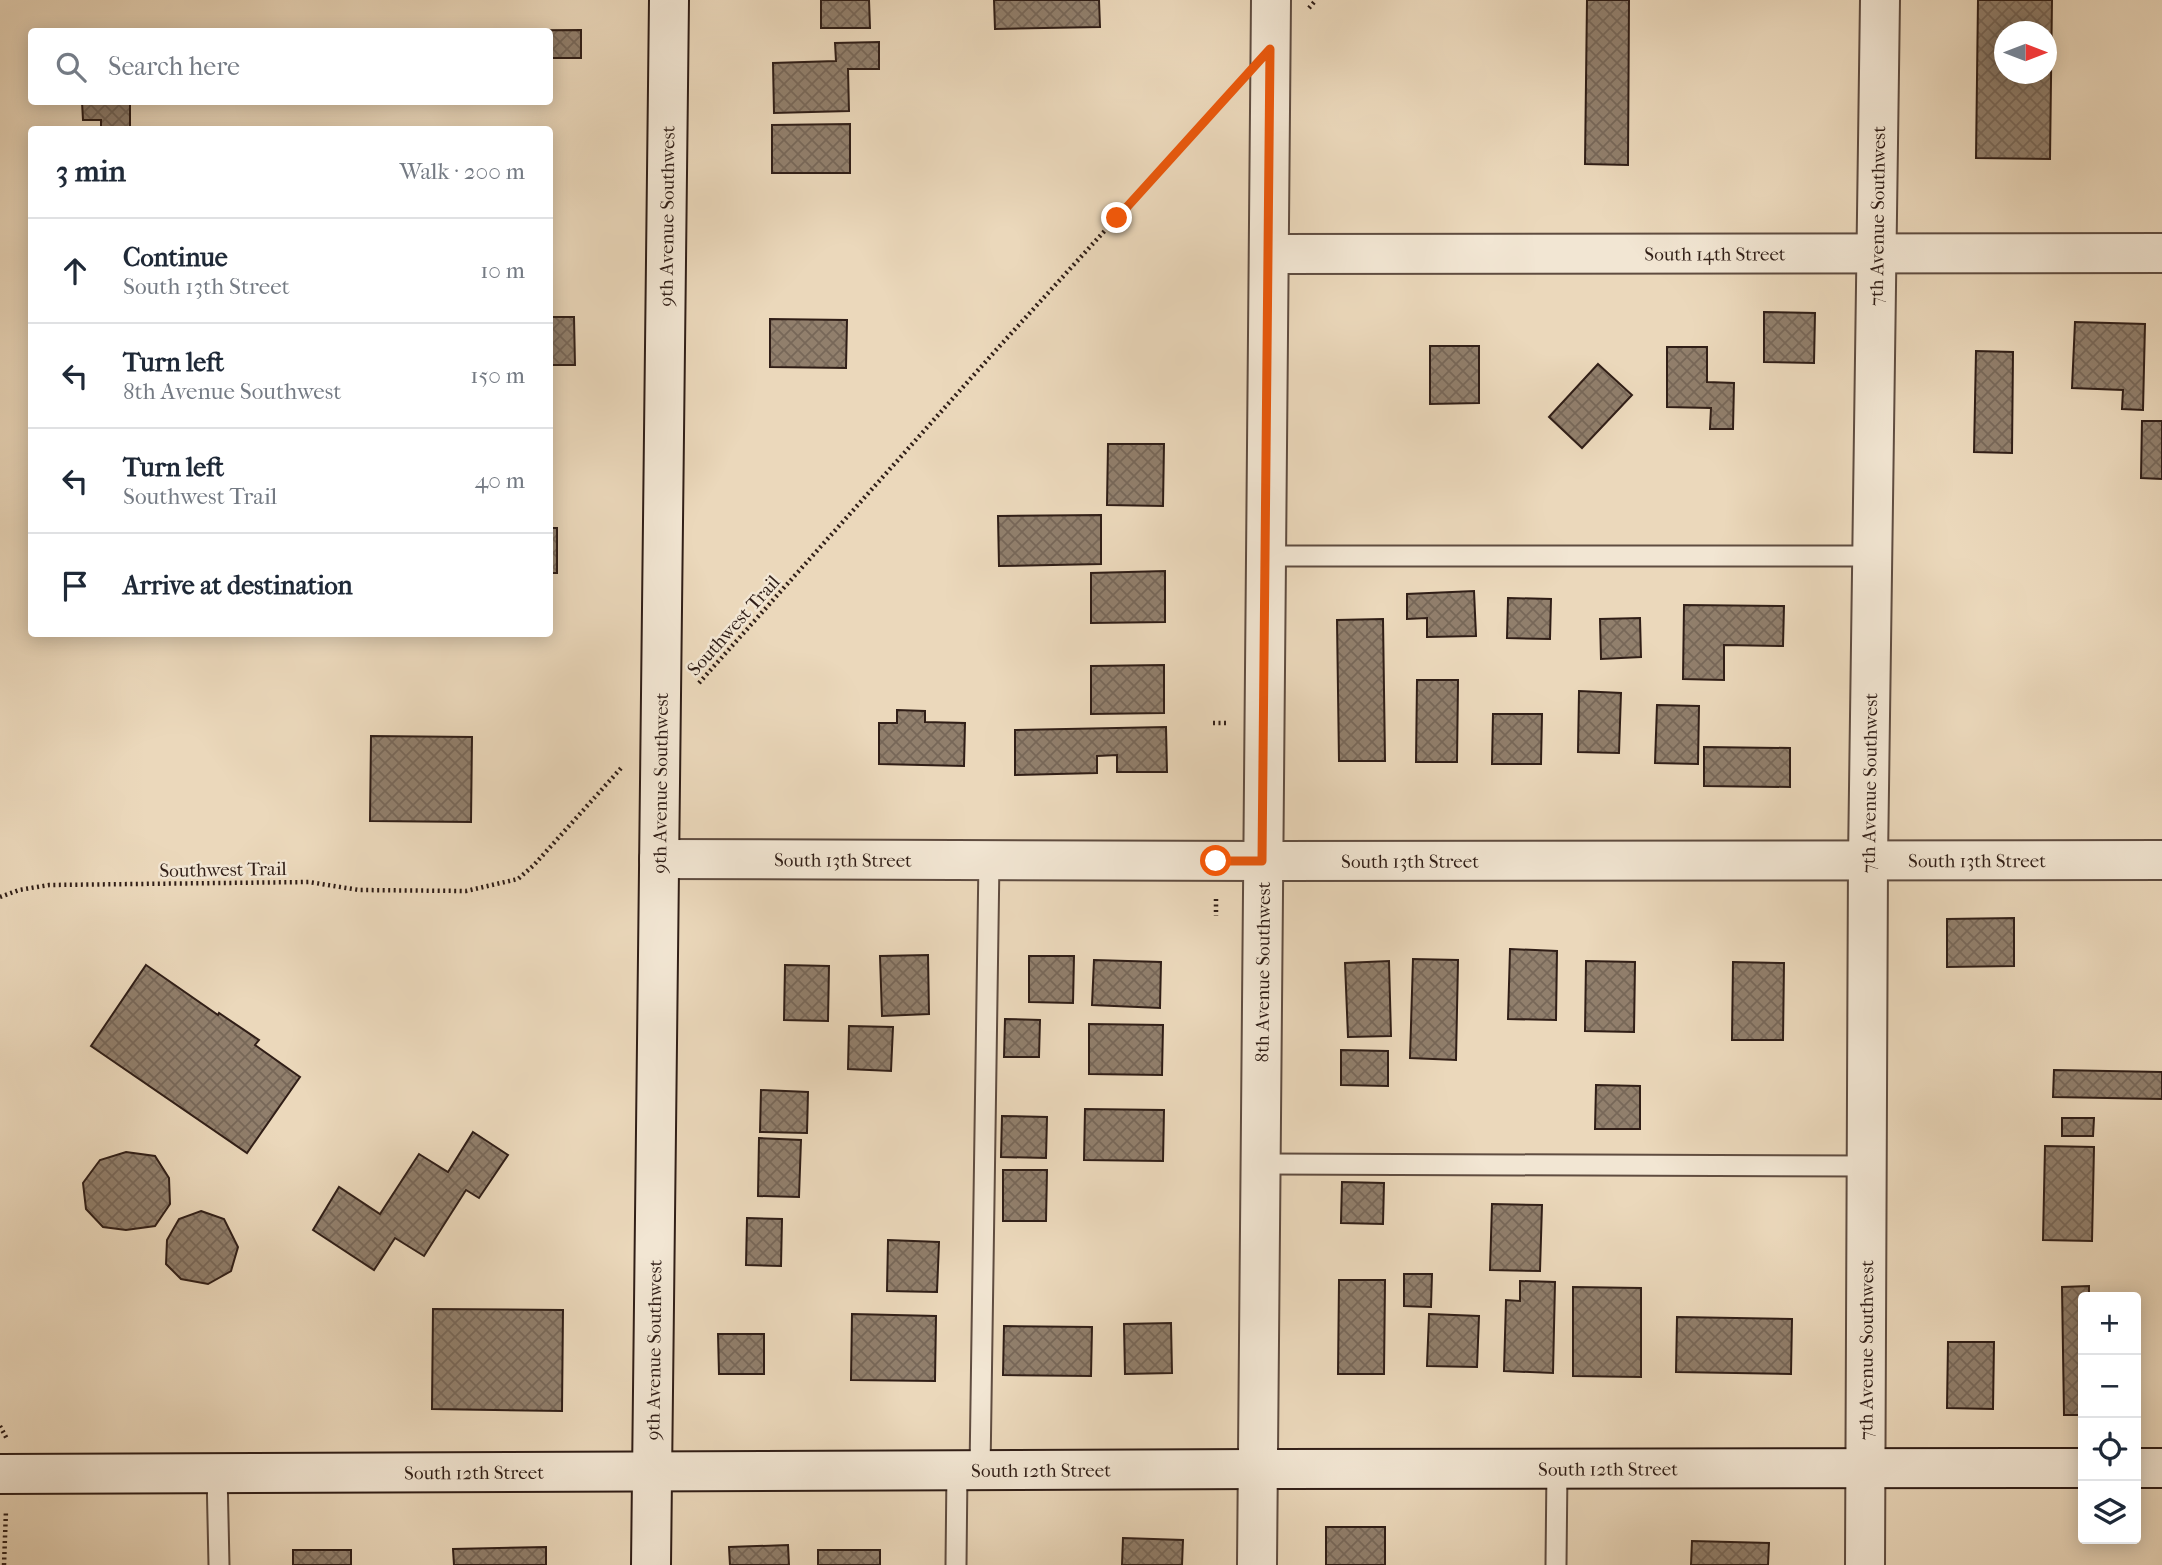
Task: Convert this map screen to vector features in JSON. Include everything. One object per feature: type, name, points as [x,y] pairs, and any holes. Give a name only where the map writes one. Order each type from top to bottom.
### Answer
[{"type":"street","name":"9th Avenue Southwest","points":[[651,1565],[669,0]]},
{"type":"street","name":"8th Avenue Southwest","points":[[1257,1565],[1271,0]]},
{"type":"street","name":"7th Avenue Southwest","points":[[1865,1565],[1868,860],[1880,0]]},
{"type":"street","name":"South 14th Street","points":[[1269,254],[2162,253]]},
{"type":"street","name":"South 13th Street","points":[[659,859],[2162,860]]},
{"type":"street","name":"South 12th Street","points":[[0,1474],[2078,1468]]},
{"type":"street","points":[[2141,1468],[2162,1468]]},
{"type":"lane","points":[[1265,556],[1873,556]]},
{"type":"lane","points":[[956,1565],[969,1470],[989,860]]},
{"type":"lane","points":[[1259,1164],[1867,1166]]},
{"type":"lane","points":[[1556,1565],[1557,1469]]},
{"type":"lane","points":[[217,1473],[219,1565]]},
{"type":"path","name":"Southwest Trail","points":[[0,897],[19,890],[49,885],[309,882],[359,890],[466,891],[518,878],[534,865],[661,726],[997,349],[1316,0]]},
{"type":"building","points":[[821,0],[869,0],[870,28],[821,28]]},
{"type":"building","points":[[994,0],[1099,0],[1100,27],[995,29]]},
{"type":"building","points":[[1587,0],[1629,0],[1628,165],[1585,164]]},
{"type":"building","points":[[1978,0],[2052,0],[2052,21],[1994,21],[1994,84],[2051,84],[2050,159],[1976,158]]},
{"type":"building","points":[[553,30],[581,30],[581,58],[553,58]]},
{"type":"building","points":[[879,42],[879,69],[848,69],[849,111],[774,113],[773,63],[836,61],[835,43]]},
{"type":"building","points":[[82,105],[130,105],[130,126],[101,126],[101,120],[83,120]]},
{"type":"building","points":[[850,124],[850,173],[772,173],[772,125]]},
{"type":"building","points":[[1764,312],[1815,313],[1814,363],[1764,362]]},
{"type":"building","points":[[553,317],[574,317],[575,365],[553,365]]},
{"type":"building","points":[[770,319],[847,320],[846,368],[770,367]]},
{"type":"building","points":[[2075,322],[2145,324],[2143,410],[2122,409],[2123,390],[2072,388]]},
{"type":"building","points":[[1430,346],[1479,346],[1479,403],[1430,404]]},
{"type":"building","points":[[1667,347],[1707,347],[1707,382],[1734,383],[1733,429],[1710,429],[1711,408],[1667,407]]},
{"type":"building","points":[[1976,351],[2013,352],[2012,453],[1974,452]]},
{"type":"building","points":[[1598,364],[1632,395],[1582,448],[1549,417]]},
{"type":"building","points":[[2142,421],[2162,421],[2162,479],[2141,478]]},
{"type":"building","points":[[1108,444],[1164,444],[1163,506],[1107,505]]},
{"type":"building","points":[[1101,515],[1101,564],[999,566],[998,516]]},
{"type":"building","points":[[553,528],[557,528],[557,573],[553,573]]},
{"type":"building","points":[[1165,571],[1165,622],[1091,623],[1091,573]]},
{"type":"building","points":[[1474,591],[1476,636],[1427,637],[1427,618],[1407,619],[1407,594]]},
{"type":"building","points":[[1508,598],[1551,599],[1550,639],[1507,638]]},
{"type":"building","points":[[1684,605],[1784,606],[1783,646],[1724,645],[1724,680],[1683,679]]},
{"type":"building","points":[[1640,618],[1641,657],[1601,659],[1600,619]]},
{"type":"building","points":[[1383,619],[1385,761],[1339,761],[1337,620]]},
{"type":"building","points":[[1164,665],[1164,713],[1091,714],[1091,666]]},
{"type":"building","points":[[1417,680],[1458,680],[1457,762],[1416,762]]},
{"type":"building","points":[[1579,691],[1621,693],[1619,753],[1578,752]]},
{"type":"building","points":[[1657,705],[1699,706],[1698,764],[1655,763]]},
{"type":"building","points":[[897,710],[925,711],[925,722],[965,723],[964,766],[879,764],[879,723],[897,723]]},
{"type":"building","points":[[1493,714],[1542,714],[1541,764],[1492,764]]},
{"type":"building","points":[[1166,727],[1167,772],[1117,772],[1117,755],[1097,756],[1097,773],[1015,775],[1015,730]]},
{"type":"building","points":[[371,736],[472,737],[471,822],[370,821]]},
{"type":"building","points":[[1704,747],[1790,748],[1790,787],[1704,786]]},
{"type":"building","points":[[2014,918],[2014,966],[1947,967],[1947,919]]},
{"type":"building","points":[[1510,949],[1557,951],[1556,1020],[1508,1019]]},
{"type":"building","points":[[928,955],[929,1014],[882,1016],[880,956]]},
{"type":"building","points":[[1029,956],[1074,956],[1073,1003],[1029,1002]]},
{"type":"building","points":[[1413,959],[1458,960],[1456,1060],[1410,1058]]},
{"type":"building","points":[[1094,960],[1161,962],[1160,1008],[1092,1005]]},
{"type":"building","points":[[1389,961],[1391,1036],[1348,1037],[1345,963]]},
{"type":"building","points":[[1586,961],[1635,962],[1634,1032],[1585,1031]]},
{"type":"building","points":[[1733,962],[1784,963],[1783,1040],[1732,1040]]},
{"type":"building","points":[[146,965],[259,1040],[255,1045],[300,1077],[247,1153],[91,1046]]},
{"type":"building","points":[[785,965],[829,966],[828,1021],[784,1020]]},
{"type":"building","points":[[1005,1019],[1040,1020],[1039,1057],[1004,1057]]},
{"type":"building","points":[[1089,1024],[1163,1025],[1162,1075],[1089,1074]]},
{"type":"building","points":[[849,1026],[893,1027],[891,1071],[848,1069]]},
{"type":"building","points":[[1341,1050],[1388,1051],[1388,1086],[1341,1085]]},
{"type":"building","points":[[2054,1070],[2162,1072],[2162,1099],[2053,1097]]},
{"type":"building","points":[[1596,1085],[1640,1086],[1640,1129],[1595,1129]]},
{"type":"building","points":[[761,1090],[808,1092],[807,1133],[760,1132]]},
{"type":"building","points":[[1085,1109],[1164,1110],[1163,1161],[1084,1160]]},
{"type":"building","points":[[1002,1116],[1047,1117],[1046,1158],[1001,1157]]},
{"type":"building","points":[[2062,1118],[2094,1118],[2093,1136],[2062,1136]]},
{"type":"building","points":[[473,1132],[508,1155],[479,1198],[466,1190],[424,1256],[395,1238],[374,1270],[313,1230],[339,1187],[380,1214],[419,1154],[448,1172]]},
{"type":"building","points":[[759,1138],[801,1140],[799,1197],[758,1196]]},
{"type":"building","points":[[2045,1146],[2094,1147],[2092,1241],[2043,1240]]},
{"type":"building","points":[[126,1152],[155,1156],[169,1178],[170,1204],[155,1226],[126,1230],[103,1227],[86,1209],[83,1183],[100,1160]]},
{"type":"building","points":[[1003,1170],[1047,1170],[1046,1221],[1003,1221]]},
{"type":"building","points":[[1342,1182],[1384,1183],[1383,1224],[1341,1223]]},
{"type":"building","points":[[1492,1204],[1542,1205],[1540,1271],[1490,1270]]},
{"type":"building","points":[[201,1211],[224,1219],[238,1247],[231,1271],[208,1284],[181,1279],[166,1264],[167,1240],[179,1219]]},
{"type":"building","points":[[747,1218],[782,1219],[781,1266],[746,1265]]},
{"type":"building","points":[[888,1240],[939,1242],[937,1292],[887,1291]]},
{"type":"building","points":[[1404,1274],[1432,1274],[1431,1307],[1404,1306]]},
{"type":"building","points":[[1339,1280],[1385,1280],[1384,1374],[1338,1374]]},
{"type":"building","points":[[1520,1281],[1555,1282],[1553,1373],[1504,1371],[1506,1300],[1520,1301]]},
{"type":"building","points":[[2089,1286],[2089,1292],[2078,1292],[2078,1415],[2064,1415],[2062,1287]]},
{"type":"building","points":[[1573,1287],[1641,1288],[1641,1377],[1573,1376]]},
{"type":"building","points":[[433,1309],[563,1310],[562,1411],[432,1409]]},
{"type":"building","points":[[852,1314],[936,1316],[935,1381],[851,1380]]},
{"type":"building","points":[[1429,1314],[1479,1316],[1477,1367],[1427,1366]]},
{"type":"building","points":[[1677,1317],[1792,1319],[1791,1374],[1676,1372]]},
{"type":"building","points":[[1171,1323],[1172,1373],[1125,1374],[1124,1324]]},
{"type":"building","points":[[1004,1326],[1092,1327],[1091,1376],[1003,1375]]},
{"type":"building","points":[[718,1334],[764,1334],[764,1374],[719,1374]]},
{"type":"building","points":[[1948,1342],[1994,1342],[1993,1409],[1947,1408]]},
{"type":"building","points":[[1326,1527],[1385,1527],[1385,1565],[1326,1565]]},
{"type":"building","points":[[1123,1538],[1183,1540],[1182,1565],[1122,1565]]},
{"type":"building","points":[[1692,1541],[1769,1543],[1768,1565],[1691,1565]]},
{"type":"building","points":[[788,1545],[789,1565],[730,1565],[729,1547]]},
{"type":"building","points":[[546,1547],[546,1565],[454,1565],[453,1549]]},
{"type":"building","points":[[293,1550],[351,1550],[351,1565],[293,1565]]},
{"type":"building","points":[[818,1550],[880,1550],[880,1565],[818,1565]]},
{"type":"route","points":[[1117,218],[1270,49],[1262,861],[1216,861]]}]
